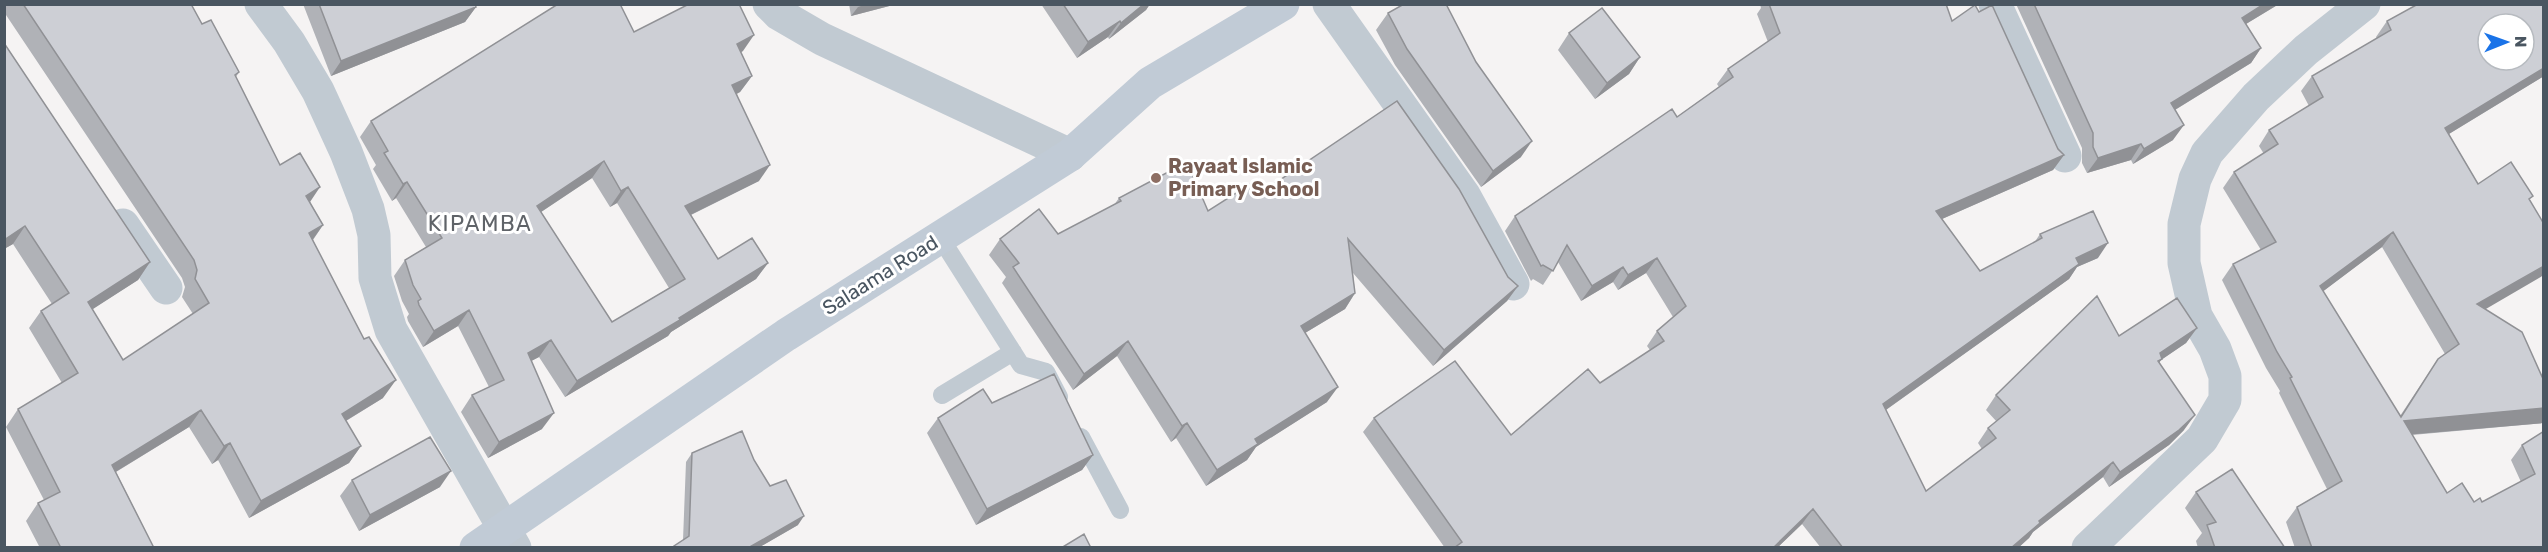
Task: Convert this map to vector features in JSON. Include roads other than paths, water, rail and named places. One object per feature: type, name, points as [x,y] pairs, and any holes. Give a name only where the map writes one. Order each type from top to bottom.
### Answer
[{"type":"main road","name":"Salaama Road","points":[[476,548],[509,538],[786,335],[1070,155],[1150,83],[1283,4]]},
{"type":"street","points":[[261,4],[289,42],[318,91],[346,152],[368,208],[374,235],[375,278],[391,330],[509,538]]},
{"type":"street","points":[[769,4],[779,14],[832,44],[1070,155]]},
{"type":"street","points":[[1329,4],[1464,195],[1513,284]]},
{"type":"street","points":[[1995,4],[2066,156]]},
{"type":"street","points":[[2088,548],[2202,439],[2225,400],[2225,376],[2215,348],[2196,316],[2184,263],[2184,224],[2195,179],[2207,153],[2256,97],[2306,50],[2364,4]]},
{"type":"street","points":[[105,198],[166,288]]},
{"type":"lane","points":[[940,237],[1021,365],[1046,372],[1120,510]]},
{"type":"lane","points":[[942,395],[1013,352]]},
{"type":"place","name":"Rayaat Islamic Primary School","points":[[1156,178]]},
{"type":"district","name":"KIPAMBA","points":[[480,223]]}]
